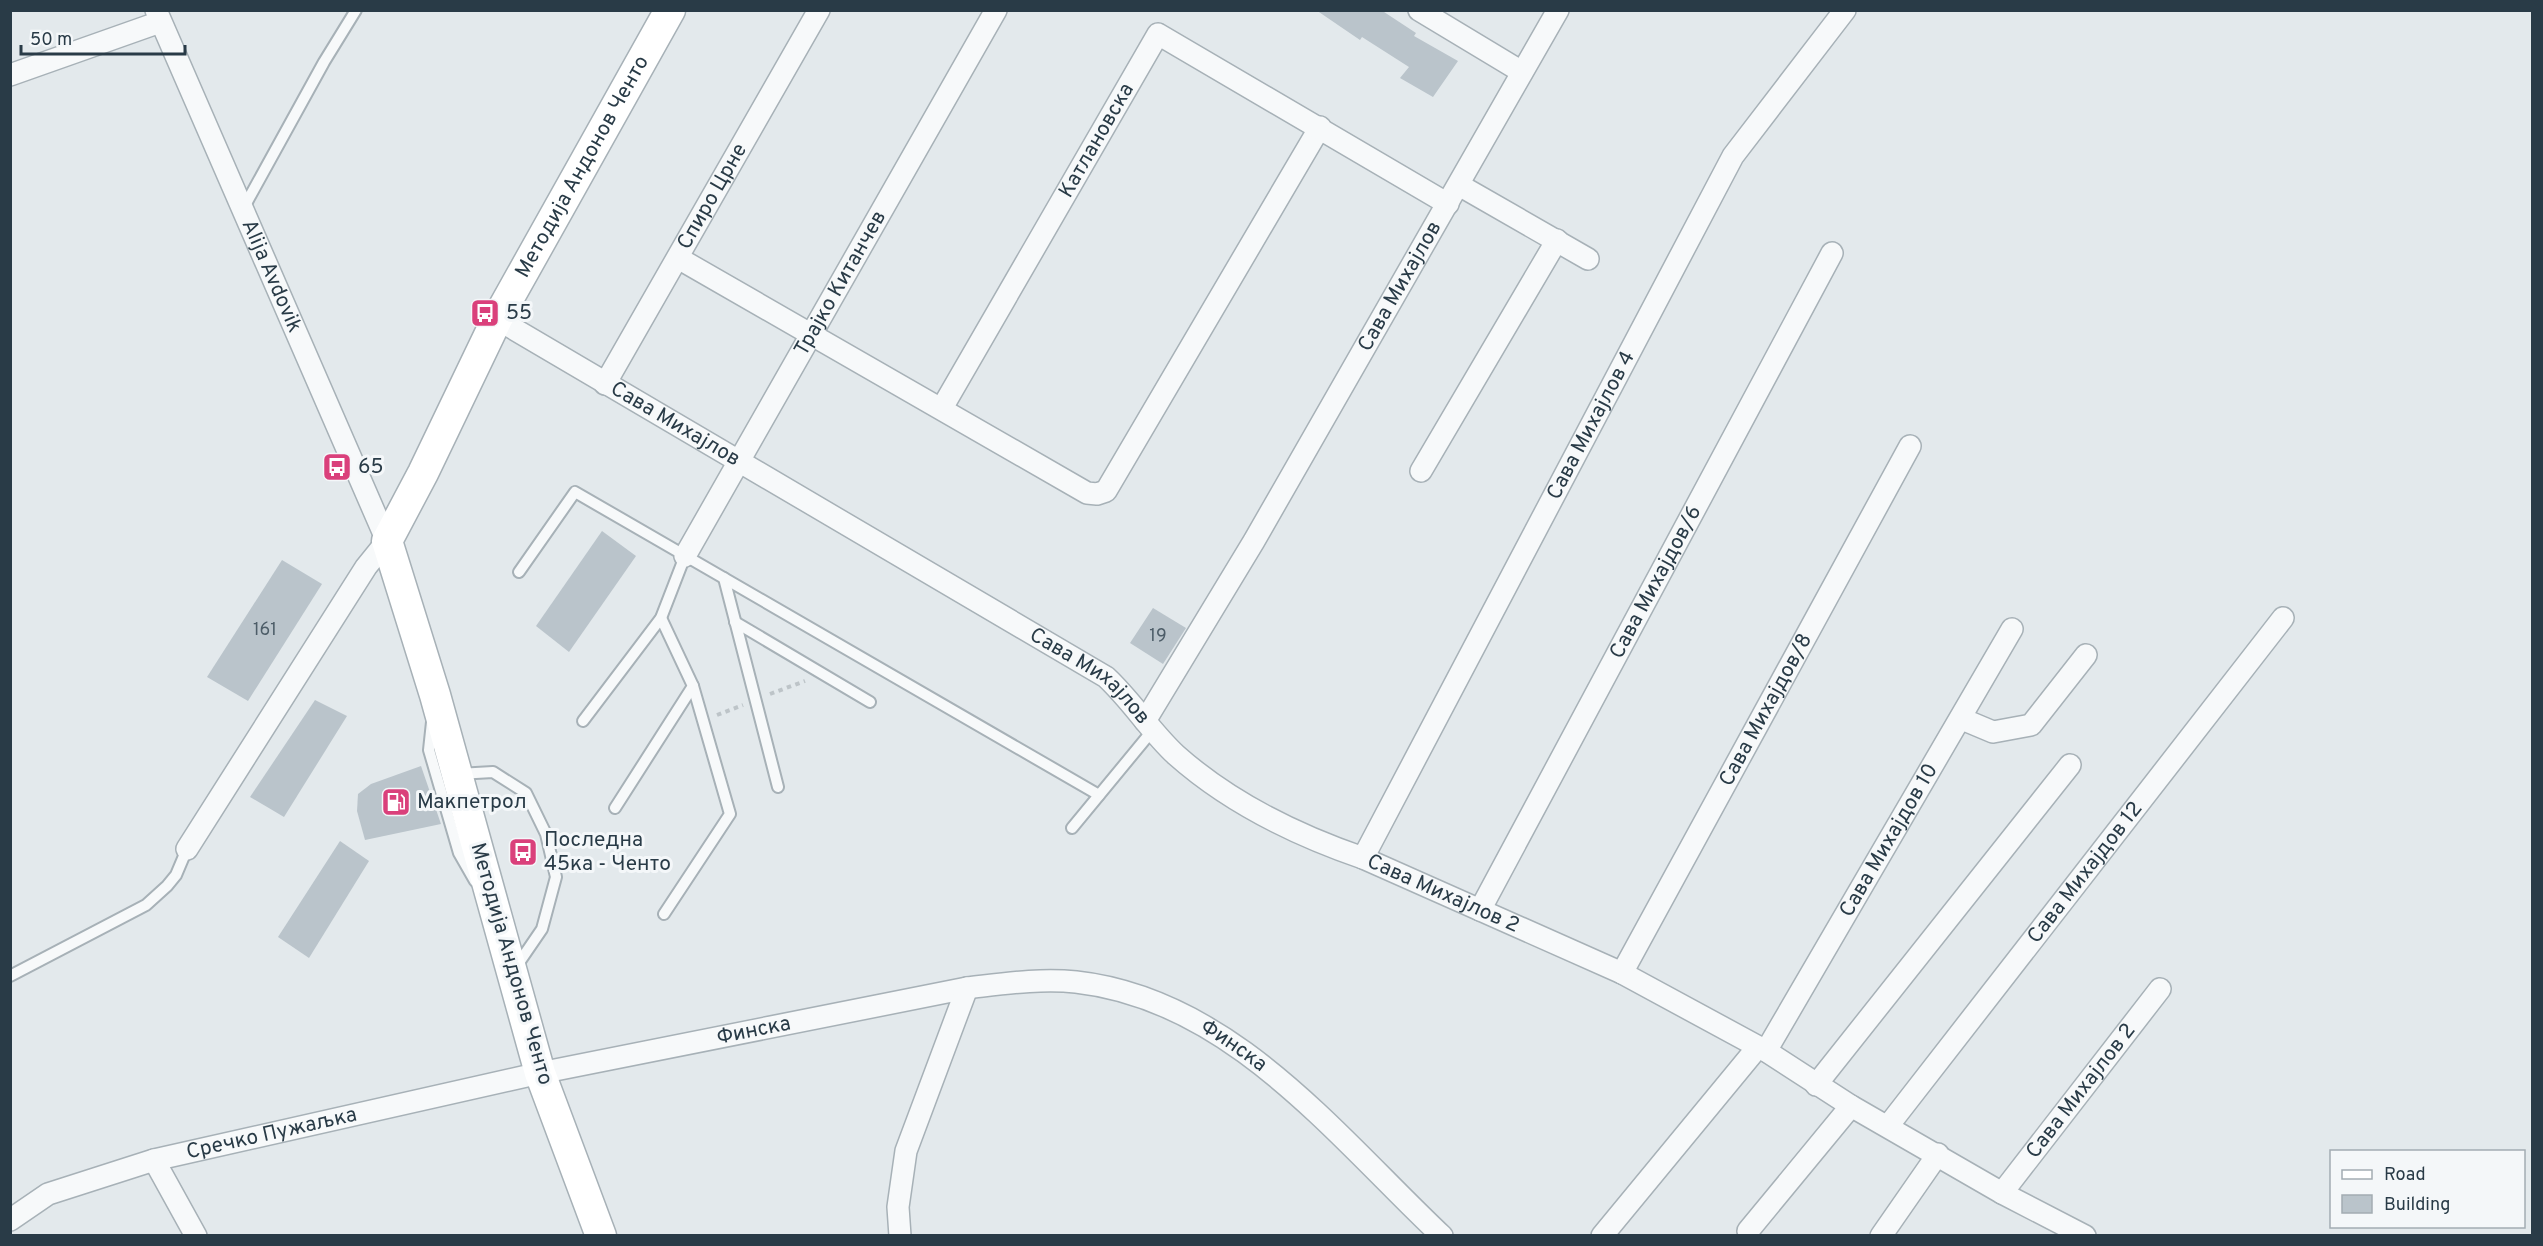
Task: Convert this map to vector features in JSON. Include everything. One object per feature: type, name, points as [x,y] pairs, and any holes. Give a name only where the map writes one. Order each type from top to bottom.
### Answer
[{"type":"main road","name":"Методија Андонов Ченто","points":[[601,1236],[540,1073],[435,695],[387,541],[423,473],[497,319],[670,10]]},
{"type":"street","name":"Спиро Црне","points":[[605,384],[819,10]]},
{"type":"street","name":"Трајко Китанчев","points":[[685,556],[996,10]]},
{"type":"street","points":[[1419,10],[1522,72]]},
{"type":"street","name":"Сава Михајлов","points":[[497,319],[1106,677],[1122,692],[1149,726],[1558,10]]},
{"type":"street","name":"Сава Михајлов 4","points":[[1364,858],[1733,156],[1845,10]]},
{"type":"street","name":"Alija Avdovik","points":[[158,16],[387,541]]},
{"type":"street","points":[[10,75],[158,16]]},
{"type":"street","name":"Катлановска","points":[[942,408],[1158,34],[1448,204]]},
{"type":"street","points":[[678,258],[1088,493],[1097,494],[1106,491],[1320,127]]},
{"type":"street","points":[[1459,185],[1588,259]]},
{"type":"street","points":[[1421,471],[1557,240]]},
{"type":"street","name":"Сава Михајдов/6","points":[[1480,910],[1832,254]]},
{"type":"street","name":"Сава Михајдов/8","points":[[1622,973],[1910,446]]},
{"type":"street","points":[[187,849],[366,567],[387,541]]},
{"type":"street","name":"Сава Михајдов 12","points":[[1888,1126],[2283,618]]},
{"type":"street","name":"Сава Михајдов 10","points":[[1762,1050],[1962,719],[2013,629]]},
{"type":"street","points":[[1962,719],[1993,732],[2031,725],[2086,655]]},
{"type":"street","name":"Сава Михајлов 2","points":[[1149,726],[1176,755],[1254,811],[1326,845],[1364,858],[1622,973],[1762,1050],[1851,1106],[1938,1154],[2002,1193],[2085,1236]]},
{"type":"street","points":[[1816,1085],[2070,765]]},
{"type":"street","name":"Финска","points":[[540,1073],[967,988],[1021,982],[1075,981],[1136,994],[1187,1015],[1226,1039],[1268,1070],[1335,1131],[1442,1236]]},
{"type":"street","points":[[900,1236],[898,1208],[906,1151],[967,988]]},
{"type":"street","name":"Сава Михајлов 2","points":[[2002,1193],[2160,989]]},
{"type":"street","points":[[1602,1236],[1762,1050]]},
{"type":"street","name":"Сречко Пужаљка","points":[[10,1220],[48,1194],[154,1160],[540,1073]]},
{"type":"street","points":[[1748,1231],[1851,1106]]},
{"type":"street","points":[[1881,1236],[1938,1154]]},
{"type":"street","points":[[154,1160],[196,1236]]},
{"type":"lane","points":[[243,209],[324,62],[356,10]]},
{"type":"lane","points":[[519,572],[575,492],[1099,795]]},
{"type":"lane","points":[[583,722],[661,618],[685,556]]},
{"type":"lane","points":[[724,578],[778,787]]},
{"type":"lane","points":[[661,618],[693,686],[730,814],[664,914]]},
{"type":"lane","points":[[735,622],[870,702]]},
{"type":"lane","points":[[615,808],[693,686]]},
{"type":"lane","points":[[435,695],[429,750],[459,853],[494,914]]},
{"type":"lane","points":[[1072,828],[1149,726]]},
{"type":"lane","points":[[457,774],[493,772],[525,793],[546,834],[556,877],[542,929],[513,972]]},
{"type":"lane","points":[[10,976],[146,905],[176,875],[187,849]]},
{"type":"building","points":[[1316,10],[1381,10],[1416,33],[1414,36],[1458,61],[1433,97],[1400,78],[1409,67],[1362,37],[1360,40]]},
{"type":"building","points":[[602,531],[636,556],[569,652],[536,626]]},
{"type":"building","points":[[282,560],[322,584],[248,701],[207,677]]},
{"type":"building","points":[[1153,608],[1186,628],[1163,664],[1130,643]]},
{"type":"building","points":[[315,700],[347,716],[284,817],[250,797]]},
{"type":"building","name":"Макпетрол","points":[[421,766],[441,824],[365,840],[357,811],[358,794],[371,784]]},
{"type":"building","points":[[340,841],[369,861],[309,958],[278,937]]},
{"type":"place","name":"55","points":[[485,313]]},
{"type":"place","name":"65","points":[[337,467]]},
{"type":"place","name":"Макпетрол","points":[[396,802]]},
{"type":"place","name":"Последна 45ка - Ченто","points":[[523,852]]}]
